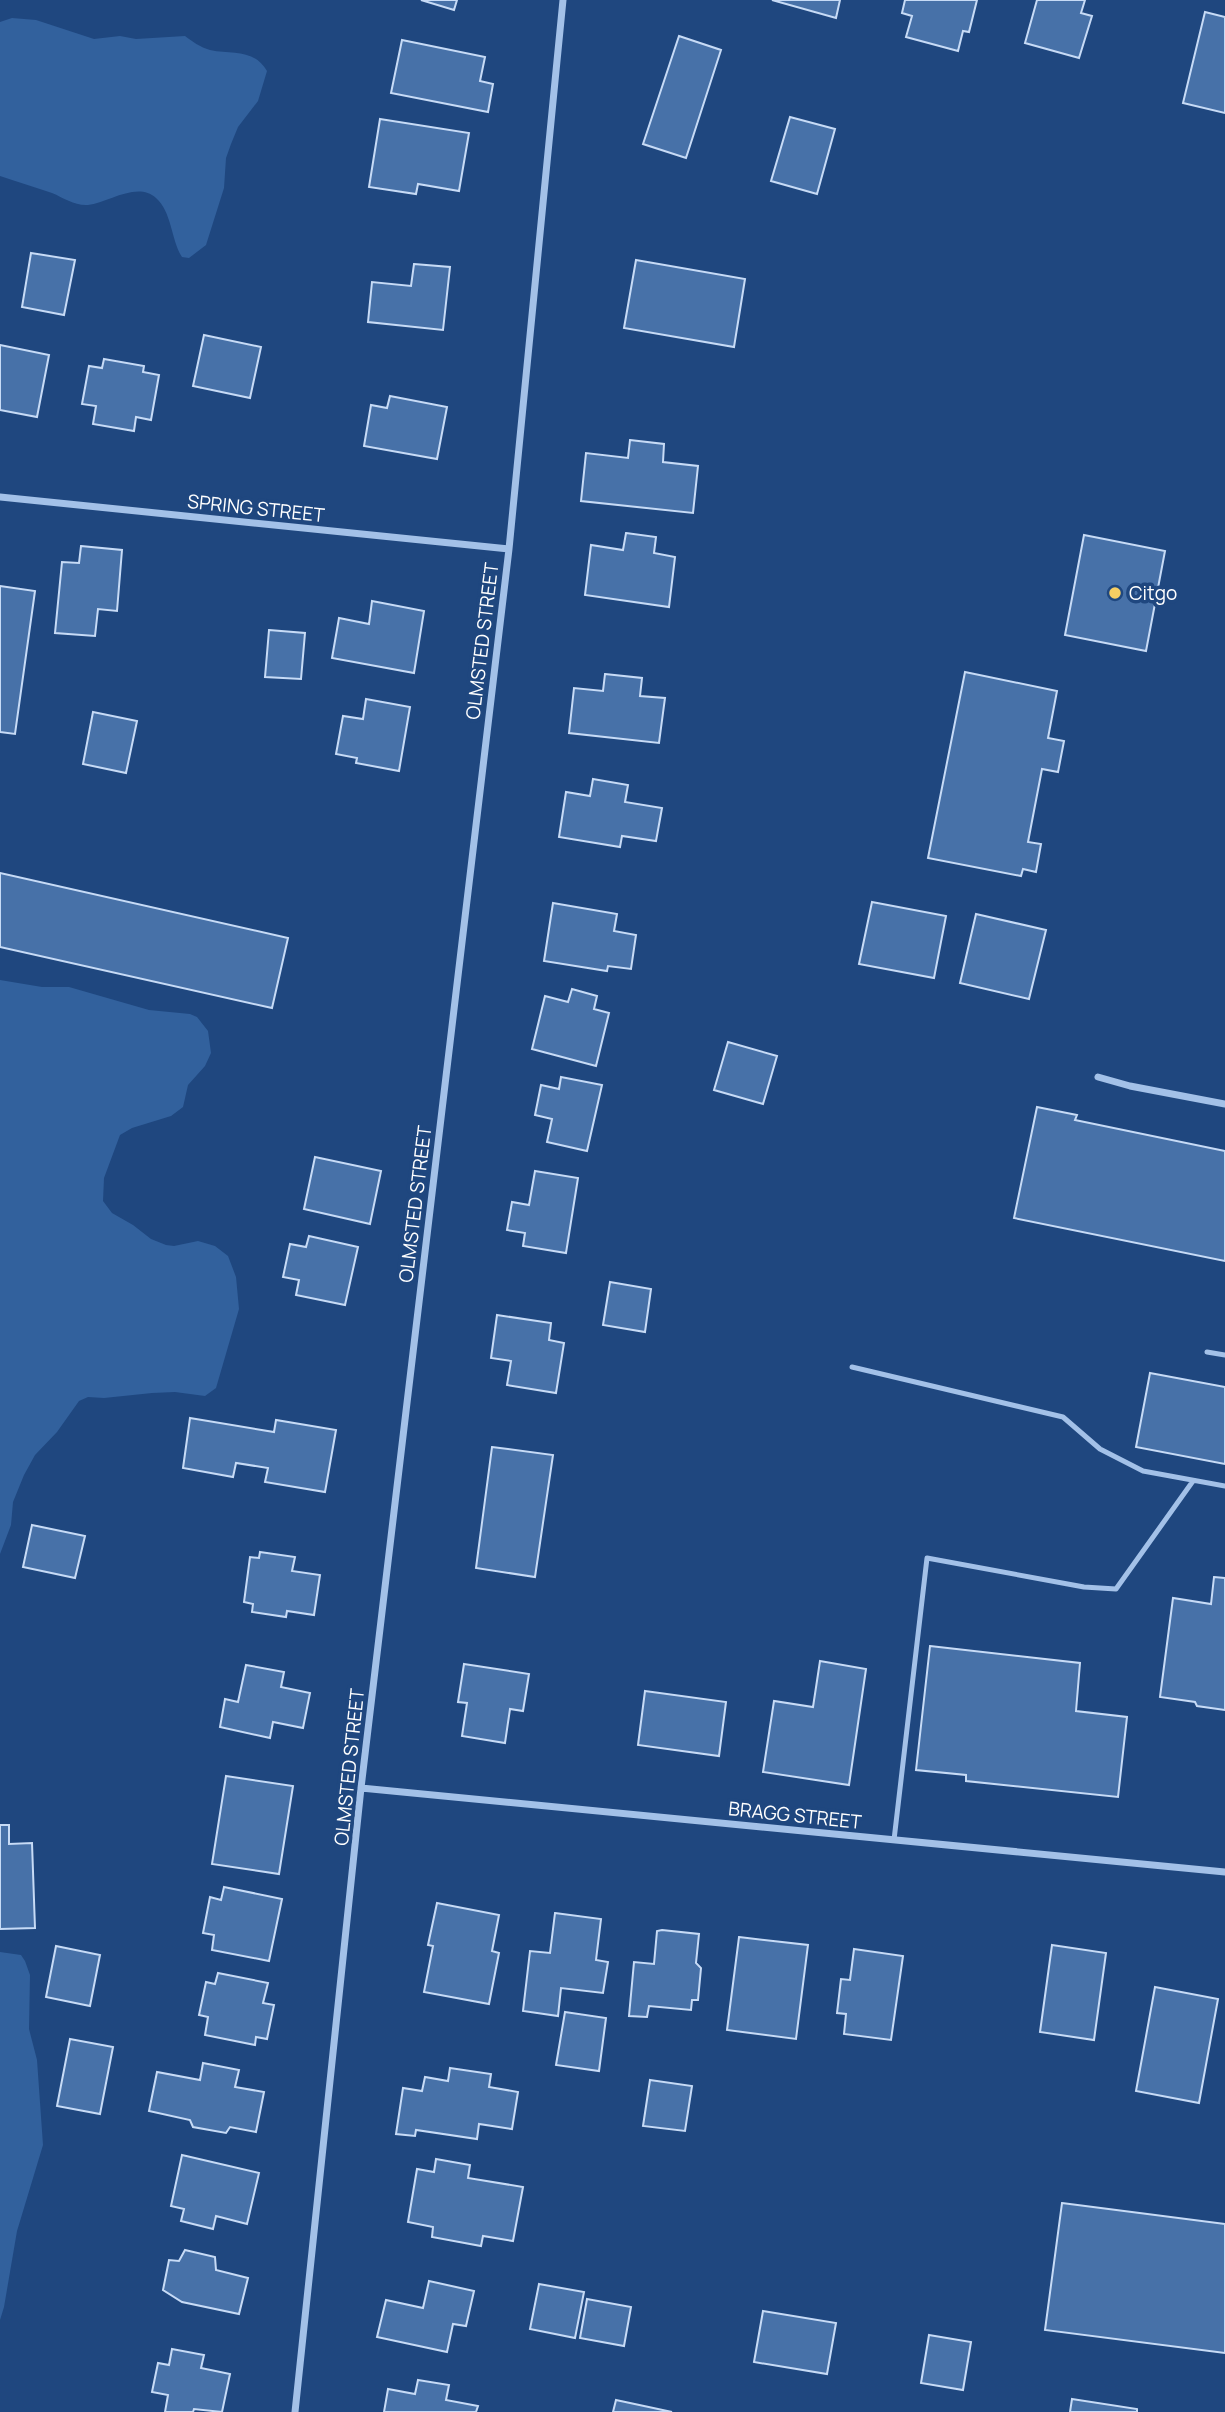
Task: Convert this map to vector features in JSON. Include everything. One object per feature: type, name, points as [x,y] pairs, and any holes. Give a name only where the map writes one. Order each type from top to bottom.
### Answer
[{"type":"street","name":"OLMSTED STREET","points":[[295,2412],[361,1788],[509,549],[563,0]]},
{"type":"street","name":"SPRING STREET","points":[[0,498],[509,549]]},
{"type":"street","points":[[1098,1077],[1130,1086],[1225,1104]]},
{"type":"street","name":"BRAGG STREET","points":[[361,1788],[1225,1872]]},
{"type":"lane","points":[[1207,1352],[1225,1355]]},
{"type":"lane","points":[[852,1367],[1063,1418],[1100,1450],[1143,1471],[1225,1486]]},
{"type":"lane","points":[[894,1840],[927,1558],[1084,1587],[1116,1589],[1193,1481]]},
{"type":"shaded area","points":[[12,18],[36,20],[94,39],[120,36],[136,39],[185,36],[206,49],[249,56],[267,71],[258,101],[238,127],[226,158],[224,188],[206,245],[189,258],[182,257],[165,211],[156,198],[148,193],[131,192],[83,205],[0,176],[0,22]]},
{"type":"shaded area","points":[[0,980],[42,987],[69,987],[149,1010],[190,1014],[197,1017],[208,1031],[211,1053],[205,1066],[188,1085],[183,1107],[171,1116],[132,1128],[120,1135],[104,1178],[103,1201],[112,1213],[151,1239],[174,1246],[198,1241],[215,1246],[228,1256],[236,1277],[239,1309],[216,1388],[205,1396],[175,1392],[88,1397],[79,1401],[57,1432],[35,1455],[24,1475],[13,1502],[11,1525],[0,1554]]},
{"type":"shaded area","points":[[0,1952],[21,1955],[30,1975],[29,2029],[37,2060],[43,2145],[17,2231],[0,2320]]},
{"type":"building","points":[[421,0],[457,0],[454,10]]},
{"type":"building","points":[[772,0],[840,0],[836,18]]},
{"type":"building","points":[[905,0],[977,0],[969,32],[963,31],[958,51],[906,37],[912,16],[902,13]]},
{"type":"building","points":[[1037,0],[1085,0],[1081,13],[1092,16],[1079,58],[1025,43]]},
{"type":"building","points":[[1205,12],[1225,17],[1225,113],[1183,103]]},
{"type":"building","points":[[679,36],[721,50],[686,158],[643,144]]},
{"type":"building","points":[[402,40],[485,57],[480,81],[493,84],[488,112],[391,93]]},
{"type":"building","points":[[790,117],[835,129],[817,194],[771,181]]},
{"type":"building","points":[[380,119],[469,133],[459,191],[418,184],[416,194],[369,187]]},
{"type":"building","points":[[31,253],[75,260],[64,315],[22,307]]},
{"type":"building","points":[[636,260],[745,279],[734,347],[624,328]]},
{"type":"building","points":[[414,264],[450,267],[443,330],[368,322],[372,282],[411,286]]},
{"type":"building","points":[[204,335],[261,347],[250,398],[193,386]]},
{"type":"building","points":[[0,345],[49,355],[37,417],[0,410]]},
{"type":"building","points":[[104,359],[144,366],[143,372],[159,375],[151,420],[136,417],[134,431],[93,424],[96,406],[82,404],[89,366],[102,368]]},
{"type":"building","points":[[390,396],[447,407],[437,459],[364,446],[371,405],[387,408]]},
{"type":"building","points":[[630,440],[664,444],[663,462],[698,466],[693,513],[581,501],[586,453],[628,458]]},
{"type":"building","points":[[626,533],[656,537],[654,553],[675,557],[669,607],[585,595],[591,545],[623,550]]},
{"type":"building","name":"Citgo","points":[[1084,535],[1165,551],[1146,651],[1065,635]]},
{"type":"building","points":[[81,546],[122,550],[117,611],[98,609],[95,636],[55,633],[62,562],[79,563]]},
{"type":"building","points":[[0,586],[35,591],[15,734],[0,732]]},
{"type":"building","points":[[372,601],[424,611],[414,673],[332,658],[339,618],[369,624]]},
{"type":"building","points":[[269,630],[305,633],[301,679],[265,677]]},
{"type":"building","points":[[965,672],[1057,691],[1048,738],[1064,741],[1058,772],[1042,769],[1028,842],[1041,844],[1036,872],[1023,869],[1021,876],[928,858]]},
{"type":"building","points":[[605,674],[642,678],[640,696],[665,698],[659,743],[569,733],[574,688],[603,691]]},
{"type":"building","points":[[366,699],[410,707],[399,771],[356,763],[357,758],[336,754],[343,716],[363,719]]},
{"type":"building","points":[[93,712],[137,721],[126,773],[83,764]]},
{"type":"building","points":[[593,779],[628,785],[625,802],[662,808],[656,841],[622,836],[620,847],[559,837],[566,792],[590,796]]},
{"type":"building","points":[[0,873],[288,938],[272,1008],[0,947]]},
{"type":"building","points":[[872,902],[946,916],[934,978],[859,964]]},
{"type":"building","points":[[553,903],[617,914],[614,931],[636,935],[631,969],[608,966],[607,971],[544,961]]},
{"type":"building","points":[[976,914],[1046,930],[1029,999],[960,983]]},
{"type":"building","points":[[572,989],[597,996],[594,1009],[609,1013],[596,1066],[532,1049],[545,996],[568,1002]]},
{"type":"building","points":[[728,1042],[777,1056],[763,1104],[714,1090]]},
{"type":"building","points":[[561,1077],[602,1085],[587,1151],[547,1142],[552,1119],[535,1115],[541,1085],[559,1089]]},
{"type":"building","points":[[1037,1107],[1077,1115],[1075,1120],[1225,1151],[1225,1261],[1014,1218]]},
{"type":"building","points":[[315,1157],[381,1171],[370,1224],[304,1209]]},
{"type":"building","points":[[535,1171],[578,1178],[566,1253],[523,1246],[525,1233],[507,1230],[512,1202],[529,1205]]},
{"type":"building","points":[[309,1236],[358,1247],[345,1305],[296,1295],[299,1280],[283,1277],[290,1244],[306,1247]]},
{"type":"building","points":[[610,1282],[651,1289],[645,1332],[603,1325]]},
{"type":"building","points":[[497,1315],[551,1323],[549,1340],[564,1343],[556,1393],[507,1385],[511,1361],[491,1358]]},
{"type":"building","points":[[1150,1373],[1225,1387],[1225,1464],[1136,1447]]},
{"type":"building","points":[[190,1418],[274,1432],[276,1420],[336,1430],[325,1492],[265,1482],[268,1468],[236,1463],[233,1477],[183,1468]]},
{"type":"building","points":[[492,1447],[553,1455],[535,1577],[476,1568]]},
{"type":"building","points":[[32,1525],[85,1536],[75,1578],[23,1567]]},
{"type":"building","points":[[260,1552],[295,1557],[292,1571],[320,1575],[314,1615],[287,1611],[286,1617],[252,1612],[253,1604],[244,1602],[250,1557],[259,1558]]},
{"type":"building","points":[[1214,1577],[1225,1578],[1225,1710],[1160,1697],[1173,1598],[1211,1604]]},
{"type":"building","points":[[930,1646],[1080,1663],[1076,1711],[1127,1717],[1118,1797],[966,1781],[966,1775],[916,1770]]},
{"type":"building","points":[[820,1661],[866,1669],[849,1785],[763,1772],[774,1701],[813,1707]]},
{"type":"building","points":[[464,1664],[529,1674],[523,1711],[510,1709],[505,1743],[462,1736],[467,1703],[458,1702]]},
{"type":"building","points":[[246,1665],[284,1672],[281,1687],[310,1693],[303,1728],[273,1722],[270,1738],[220,1727],[225,1699],[238,1702]]},
{"type":"building","points":[[645,1691],[726,1702],[719,1756],[638,1745]]},
{"type":"building","points":[[226,1776],[293,1786],[279,1874],[212,1864]]},
{"type":"building","points":[[0,1825],[9,1825],[9,1844],[32,1843],[35,1928],[0,1929]]},
{"type":"building","points":[[224,1887],[282,1899],[269,1961],[212,1950],[214,1935],[203,1933],[210,1897],[221,1900]]},
{"type":"building","points":[[437,1903],[499,1915],[492,1951],[499,1953],[489,2004],[424,1992],[433,1946],[428,1945]]},
{"type":"building","points":[[555,1913],[601,1919],[596,1960],[608,1962],[603,1993],[561,1988],[558,2016],[523,2011],[530,1951],[550,1953]]},
{"type":"building","points":[[657,1931],[699,1934],[696,1963],[701,1968],[698,2000],[692,2000],[691,2010],[649,2006],[647,2017],[629,2016],[634,1962],[654,1964]]},
{"type":"building","points":[[739,1937],[808,1945],[796,2039],[727,2030]]},
{"type":"building","points":[[1052,1945],[1106,1953],[1094,2040],[1040,2032]]},
{"type":"building","points":[[56,1946],[100,1955],[90,2006],[46,1997]]},
{"type":"building","points":[[854,1949],[903,1956],[891,2040],[844,2034],[846,2014],[837,2013],[841,1979],[850,1980]]},
{"type":"building","points":[[218,1973],[268,1983],[263,2003],[274,2005],[267,2039],[256,2037],[255,2045],[205,2035],[208,2017],[199,2015],[206,1982],[215,1984]]},
{"type":"building","points":[[1155,1987],[1218,1999],[1199,2103],[1136,2091]]},
{"type":"building","points":[[565,2012],[606,2018],[599,2071],[556,2065]]},
{"type":"building","points":[[70,2039],[113,2047],[100,2114],[57,2106]]},
{"type":"building","points":[[203,2063],[239,2070],[235,2087],[264,2092],[256,2132],[230,2127],[226,2133],[193,2127],[190,2120],[149,2111],[157,2072],[200,2080]]},
{"type":"building","points":[[450,2068],[491,2074],[489,2087],[518,2092],[512,2129],[479,2124],[477,2139],[416,2130],[415,2136],[396,2134],[403,2088],[422,2091],[425,2077],[448,2081]]},
{"type":"building","points":[[650,2080],[692,2086],[685,2131],[643,2126]]},
{"type":"building","points":[[182,2155],[259,2173],[247,2224],[216,2216],[213,2229],[181,2221],[184,2209],[171,2206]]},
{"type":"building","points":[[436,2159],[470,2165],[468,2178],[523,2187],[513,2241],[483,2236],[481,2246],[432,2237],[433,2227],[408,2222],[417,2169],[434,2172]]},
{"type":"building","points":[[1062,2203],[1225,2224],[1225,2353],[1045,2330]]},
{"type":"building","points":[[185,2250],[215,2257],[216,2270],[248,2278],[239,2314],[182,2302],[163,2290],[169,2260],[179,2261]]},
{"type":"building","points":[[429,2281],[474,2291],[466,2326],[453,2324],[447,2352],[377,2337],[386,2300],[423,2308]]},
{"type":"building","points":[[539,2284],[584,2292],[575,2338],[530,2329]]},
{"type":"building","points":[[587,2299],[631,2307],[624,2346],[580,2338]]},
{"type":"building","points":[[763,2311],[836,2323],[827,2374],[754,2362]]},
{"type":"building","points":[[929,2335],[971,2342],[963,2390],[921,2383]]},
{"type":"building","points":[[172,2349],[204,2355],[201,2368],[230,2374],[222,2412],[194,2409],[193,2412],[165,2412],[168,2395],[152,2392],[158,2363],[169,2365]]},
{"type":"building","points":[[418,2380],[449,2385],[446,2400],[478,2406],[476,2412],[384,2412],[388,2389],[415,2394]]},
{"type":"building","points":[[1072,2399],[1137,2409],[1137,2412],[1070,2412]]},
{"type":"building","points":[[616,2400],[672,2412],[613,2412]]},
{"type":"place","name":"Citgo","points":[[1115,593]]}]
